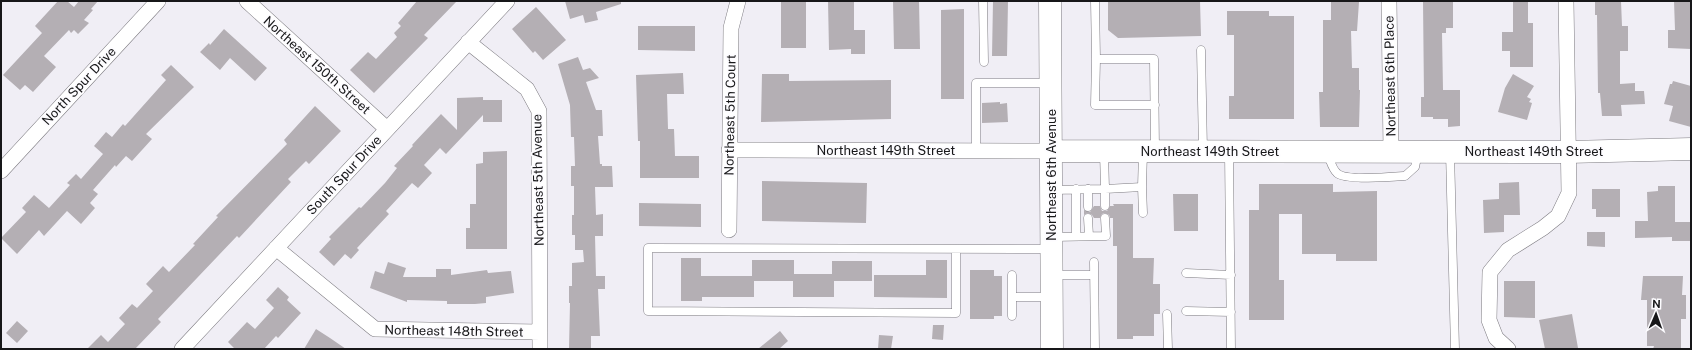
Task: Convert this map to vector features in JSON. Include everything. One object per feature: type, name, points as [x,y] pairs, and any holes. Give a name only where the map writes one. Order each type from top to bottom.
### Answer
[{"type":"street","name":"North Spur Drive","points":[[1,171],[158,1]]},
{"type":"street","name":"Northeast 150th Street","points":[[247,1],[387,129]]},
{"type":"street","name":"South Spur Drive","points":[[182,349],[507,1]]},
{"type":"street","name":"Northeast 5th Court","points":[[729,230],[731,28],[738,1]]},
{"type":"street","name":"Northeast 6th Avenue","points":[[1050,1],[1052,349]]},
{"type":"street","name":"Northeast 6th Place","points":[[1389,1],[1391,151]]},
{"type":"street","points":[[1508,349],[1496,338],[1489,320],[1490,272],[1508,250],[1543,228],[1558,216],[1569,193],[1566,1]]},
{"type":"street","name":"Northeast 5th Avenue","points":[[468,42],[527,89],[539,111],[540,349]]},
{"type":"street","name":"Northeast 149th Street","points":[[729,150],[1568,152],[1691,149]]},
{"type":"street","name":"Northeast 148th Street","points":[[276,248],[375,329],[540,332]]},
{"type":"lane","points":[[983,1],[984,62]]},
{"type":"lane","points":[[1095,1],[1096,105],[1155,105]]},
{"type":"lane","points":[[1201,50],[1203,151]]},
{"type":"lane","points":[[1096,59],[1154,59],[1155,105],[1149,151],[1142,187],[1143,213]]},
{"type":"lane","points":[[976,151],[976,83],[1050,83]]},
{"type":"lane","points":[[1229,151],[1231,349]]},
{"type":"lane","points":[[1326,151],[1336,173],[1343,177],[1405,176],[1415,167],[1418,151]]},
{"type":"lane","points":[[1450,151],[1455,349]]},
{"type":"lane","points":[[1104,152],[1105,206]]},
{"type":"lane","points":[[1051,190],[1142,187]]},
{"type":"lane","points":[[1076,189],[1076,236]]},
{"type":"lane","points":[[1088,189],[1088,206]]},
{"type":"lane","points":[[1088,218],[1088,236]]},
{"type":"lane","points":[[956,249],[956,313],[648,311],[648,248],[956,249],[1052,243],[1076,236],[1106,236],[1105,218]]},
{"type":"lane","points":[[1094,262],[1095,349]]},
{"type":"lane","points":[[1186,273],[1230,275]]},
{"type":"lane","points":[[1012,275],[1012,316]]},
{"type":"lane","points":[[1052,275],[1094,275]]},
{"type":"lane","points":[[1012,297],[1052,297]]},
{"type":"lane","points":[[1186,311],[1231,312]]},
{"type":"lane","points":[[1167,314],[1168,349]]},
{"type":"building","points":[[58,1],[67,1],[74,7],[79,1],[98,1],[91,9],[93,10],[84,20],[89,23],[78,34],[74,30],[71,33],[69,30],[44,56],[56,67],[33,92],[25,85],[20,90],[3,75],[42,33],[35,26]]},
{"type":"building","points":[[417,1],[457,1],[424,35],[428,38],[374,93],[350,70],[368,52],[376,59],[397,37],[394,33],[401,26],[398,23]]},
{"type":"building","points":[[565,1],[621,1],[621,4],[596,12],[598,20],[585,23],[583,15],[570,19]]},
{"type":"building","points":[[781,1],[806,1],[806,48],[781,48]]},
{"type":"building","points":[[828,1],[854,1],[854,30],[865,30],[865,54],[851,54],[851,49],[829,50]]},
{"type":"building","points":[[893,1],[919,1],[920,49],[894,49]]},
{"type":"building","points":[[993,1],[1008,1],[1007,56],[992,56]]},
{"type":"building","points":[[1108,1],[1200,1],[1201,36],[1118,38],[1108,30]]},
{"type":"building","points":[[1331,1],[1359,2],[1357,31],[1351,31],[1352,68],[1359,68],[1359,127],[1320,127],[1319,92],[1323,92],[1323,20],[1331,20]]},
{"type":"building","points":[[1423,1],[1453,1],[1453,28],[1446,28],[1446,33],[1442,33],[1443,90],[1460,90],[1460,126],[1448,127],[1448,119],[1421,117],[1421,97],[1424,97]]},
{"type":"building","points":[[1513,1],[1528,1],[1528,23],[1533,23],[1533,67],[1510,67],[1510,51],[1502,51],[1502,32],[1513,32]]},
{"type":"building","points":[[1595,1],[1621,1],[1622,26],[1628,26],[1628,51],[1620,51],[1620,84],[1635,83],[1635,91],[1644,91],[1645,104],[1621,105],[1622,116],[1602,116],[1600,93],[1598,93],[1597,15],[1595,15]]},
{"type":"building","points":[[1674,1],[1691,1],[1691,49],[1668,48],[1668,30],[1675,30]]},
{"type":"building","points":[[536,7],[566,40],[543,60],[535,51],[533,53],[512,29]]},
{"type":"building","points":[[964,9],[964,99],[941,99],[941,10]]},
{"type":"building","points":[[1227,11],[1269,11],[1269,16],[1294,16],[1294,119],[1229,119],[1229,96],[1234,96],[1234,35],[1227,35]]},
{"type":"building","points":[[638,26],[695,26],[695,51],[638,50]]},
{"type":"building","points":[[224,29],[267,68],[255,81],[230,58],[220,70],[200,52],[209,43],[210,45]]},
{"type":"building","points":[[578,57],[583,70],[590,68],[599,78],[586,82],[596,110],[602,110],[603,136],[598,136],[600,164],[602,164],[602,166],[612,166],[613,187],[595,187],[596,215],[603,214],[603,236],[595,236],[596,276],[605,276],[605,289],[598,289],[600,336],[591,336],[591,349],[569,349],[569,286],[572,286],[572,263],[584,262],[583,250],[575,250],[575,235],[572,235],[574,186],[571,186],[571,166],[575,166],[574,137],[571,137],[570,105],[558,64]]},
{"type":"building","points":[[171,65],[194,87],[146,134],[152,139],[132,161],[126,156],[116,167],[115,165],[93,190],[98,194],[90,203],[95,208],[81,224],[67,211],[44,236],[39,230],[17,254],[1,238],[26,212],[22,208],[34,195],[49,208],[70,185],[67,183],[76,174],[81,179],[103,154],[94,146],[106,132],[112,137],[123,124],[125,126],[166,80],[161,75]]},
{"type":"building","points":[[683,73],[684,94],[667,94],[668,129],[674,129],[675,156],[699,156],[699,178],[640,178],[640,141],[638,141],[636,75]]},
{"type":"building","points":[[762,74],[789,74],[789,81],[891,80],[891,119],[761,122]]},
{"type":"building","points":[[1513,74],[1534,86],[1527,97],[1531,99],[1529,102],[1532,103],[1527,120],[1498,112],[1505,88]]},
{"type":"building","points":[[1673,81],[1691,86],[1691,127],[1669,121],[1673,106],[1664,104],[1670,84],[1672,84]]},
{"type":"building","points":[[483,97],[483,100],[502,100],[502,122],[483,122],[483,115],[446,154],[440,148],[424,165],[432,173],[418,188],[412,183],[386,211],[389,214],[357,248],[359,250],[351,259],[345,254],[334,266],[319,252],[331,239],[329,237],[359,207],[361,208],[385,183],[397,168],[394,166],[441,114],[457,130],[457,98]]},
{"type":"building","points":[[1000,102],[1000,104],[1007,103],[1008,122],[982,123],[982,103]]},
{"type":"building","points":[[315,106],[341,131],[309,164],[306,161],[288,179],[291,182],[239,238],[237,236],[158,319],[161,322],[135,349],[87,349],[101,335],[108,342],[125,324],[119,318],[132,304],[137,308],[153,291],[146,284],[163,266],[169,272],[195,245],[193,244],[218,217],[216,216],[287,144],[284,140]]},
{"type":"building","points":[[507,151],[507,249],[466,249],[466,228],[470,228],[470,204],[476,204],[476,164],[483,163],[483,152]]},
{"type":"building","points":[[762,181],[867,183],[866,223],[762,221]]},
{"type":"building","points":[[1519,182],[1520,215],[1504,215],[1504,232],[1484,233],[1483,200],[1499,199],[1499,183]]},
{"type":"building","points":[[1259,184],[1333,184],[1333,192],[1377,191],[1377,261],[1336,261],[1336,254],[1302,254],[1302,214],[1279,214],[1279,280],[1284,280],[1284,320],[1249,320],[1249,210],[1259,210]]},
{"type":"building","points":[[1658,186],[1675,186],[1675,222],[1690,222],[1690,241],[1672,241],[1672,237],[1635,238],[1635,221],[1648,221],[1647,192],[1658,191]]},
{"type":"building","points":[[1592,189],[1620,189],[1620,217],[1596,217],[1596,209],[1592,209]]},
{"type":"building","points":[[1173,194],[1198,194],[1198,231],[1174,231]]},
{"type":"building","points":[[639,203],[701,204],[701,227],[639,226]]},
{"type":"building","points":[[1113,204],[1133,204],[1133,258],[1154,258],[1153,284],[1160,284],[1160,314],[1154,314],[1154,336],[1133,336],[1133,339],[1117,339],[1117,246],[1113,246],[1113,218],[1110,218],[1109,215],[1105,213],[1102,214],[1100,218],[1094,218],[1088,213],[1084,215],[1084,210],[1090,212],[1094,206],[1100,206],[1102,211],[1107,211],[1110,206],[1114,206]]},
{"type":"building","points":[[1587,232],[1605,232],[1605,247],[1587,246]]},
{"type":"building","points":[[681,258],[701,258],[701,276],[752,276],[752,260],[794,260],[794,274],[832,274],[832,261],[872,261],[872,281],[834,281],[834,297],[793,297],[793,281],[754,281],[754,297],[702,297],[702,301],[681,301]]},
{"type":"building","points":[[926,260],[947,260],[947,298],[874,297],[874,275],[926,275]]},
{"type":"building","points":[[388,262],[406,268],[403,277],[436,277],[436,269],[451,269],[451,275],[487,270],[488,273],[511,271],[514,293],[486,297],[486,303],[475,304],[447,304],[447,301],[407,300],[407,302],[370,288],[375,271],[384,274]]},
{"type":"building","points":[[970,270],[994,270],[994,276],[1002,276],[1002,316],[994,316],[994,319],[970,319]]},
{"type":"building","points":[[1643,276],[1683,276],[1682,295],[1686,295],[1686,319],[1681,319],[1681,349],[1653,349],[1654,346],[1647,346],[1647,300],[1641,300]]},
{"type":"building","points":[[1504,281],[1535,281],[1535,318],[1504,317]]},
{"type":"building","points":[[278,287],[289,297],[287,300],[301,313],[278,338],[276,336],[264,349],[235,349],[228,342],[247,322],[255,329],[274,308],[266,300]]},
{"type":"building","points":[[1572,314],[1578,348],[1545,349],[1539,320]]},
{"type":"building","points":[[17,321],[28,331],[17,343],[6,333]]},
{"type":"building","points":[[933,325],[944,325],[943,340],[932,339]]},
{"type":"building","points":[[316,329],[330,338],[346,349],[304,349]]},
{"type":"building","points":[[780,331],[788,341],[779,349],[758,349]]},
{"type":"building","points":[[879,335],[893,336],[891,349],[878,349]]}]
